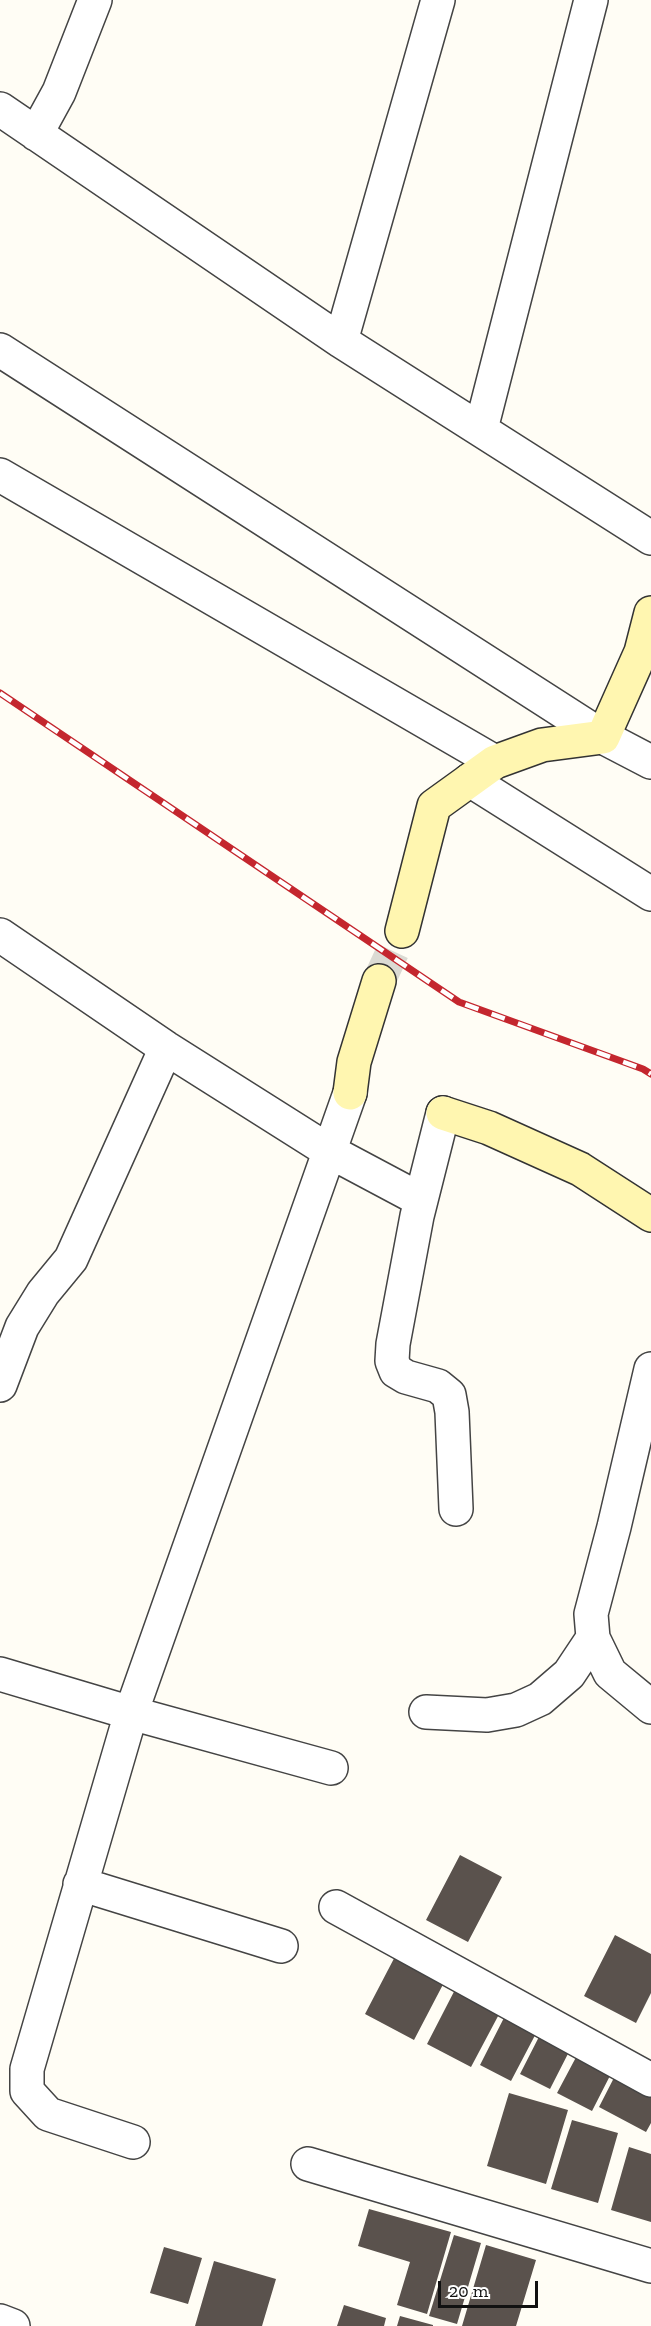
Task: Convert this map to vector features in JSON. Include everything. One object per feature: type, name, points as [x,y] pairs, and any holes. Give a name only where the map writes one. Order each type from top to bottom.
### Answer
[{"type":"street","points":[[36,134],[59,92],[95,0]]},
{"type":"street","points":[[341,341],[438,0]]},
{"type":"street","points":[[481,429],[591,0]]},
{"type":"street","points":[[0,109],[341,341],[651,538]]},
{"type":"street","points":[[0,350],[603,737],[651,762]]},
{"type":"street","points":[[0,475],[482,771],[651,894]]},
{"type":"street","points":[[603,737],[641,652],[651,613]]},
{"type":"street","points":[[402,931],[434,806],[482,771],[542,745],[603,737]]},
{"type":"street","points":[[0,935],[166,1048],[329,1151],[421,1200]]},
{"type":"street","points":[[134,2142],[48,2114],[27,2091],[27,2069],[131,1713],[350,1093],[354,1062],[379,981]]},
{"type":"street","points":[[0,1385],[22,1326],[43,1293],[72,1259],[166,1048]]},
{"type":"street","points":[[456,1509],[452,1412],[449,1395],[438,1386],[406,1377],[396,1371],[392,1362],[393,1344],[421,1200],[443,1113],[489,1128],[580,1169],[651,1215]]},
{"type":"street","points":[[651,1369],[591,1614],[593,1638],[610,1673],[651,1707]]},
{"type":"street","points":[[426,1712],[487,1715],[516,1710],[540,1699],[569,1674],[593,1638]]},
{"type":"street","points":[[0,1674],[331,1768]]},
{"type":"street","points":[[80,1884],[280,1946]]},
{"type":"street","points":[[336,1907],[651,2080]]},
{"type":"street","points":[[308,2164],[651,2266]]},
{"type":"street","points":[[0,2321],[13,2326]]},
{"type":"building","points":[[460,1855],[502,1877],[468,1942],[426,1920]]},
{"type":"building","points":[[615,1935],[651,1954],[651,1993],[636,2023],[584,1996]]},
{"type":"building","points":[[400,1947],[449,1973],[414,2040],[365,2014]]},
{"type":"building","points":[[460,1980],[505,2003],[471,2067],[427,2044]]},
{"type":"building","points":[[510,2006],[542,2022],[511,2081],[480,2065]]},
{"type":"building","points":[[545,2025],[575,2040],[550,2089],[520,2074]]},
{"type":"building","points":[[582,2046],[616,2064],[592,2111],[557,2093]]},
{"type":"building","points":[[620,2066],[651,2082],[651,2123],[646,2132],[599,2107]]},
{"type":"building","points":[[509,2093],[568,2110],[546,2184],[487,2166]]},
{"type":"building","points":[[572,2120],[618,2133],[598,2203],[551,2189]]},
{"type":"building","points":[[629,2147],[651,2154],[651,2222],[611,2210]]},
{"type":"building","points":[[369,2209],[451,2232],[427,2314],[397,2305],[410,2262],[358,2246]]},
{"type":"building","points":[[454,2235],[481,2243],[457,2324],[429,2316]]},
{"type":"building","points":[[486,2245],[536,2260],[516,2326],[462,2326]]},
{"type":"building","points":[[164,2247],[202,2258],[188,2304],[150,2293]]},
{"type":"building","points":[[214,2261],[276,2279],[262,2326],[195,2326]]},
{"type":"building","points":[[344,2305],[386,2318],[384,2326],[337,2326]]},
{"type":"building","points":[[400,2316],[433,2325],[433,2326],[397,2326]]},
{"type":"tunnel","points":[[379,981],[402,931]]},
{"type":"railway","points":[[0,693],[459,1002],[643,1069],[651,1074]]}]
